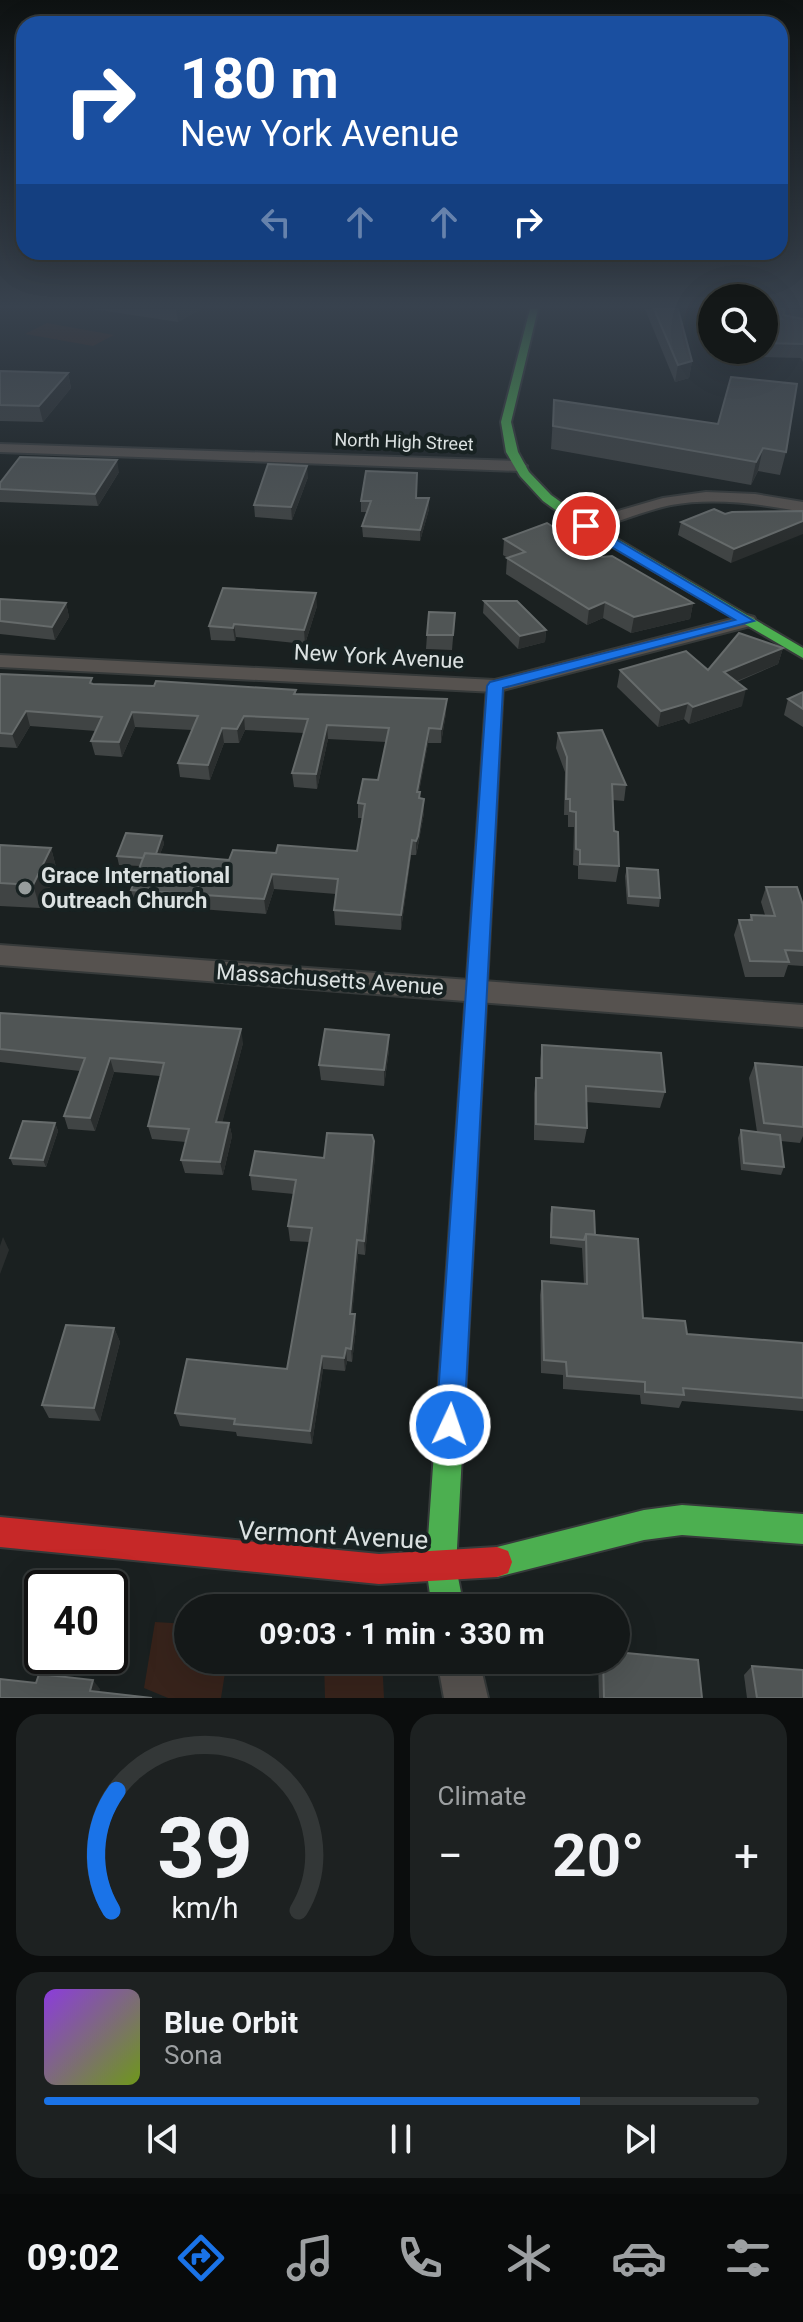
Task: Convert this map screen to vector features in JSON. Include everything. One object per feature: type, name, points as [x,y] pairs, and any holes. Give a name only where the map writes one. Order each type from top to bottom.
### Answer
[{"type":"street","points":[[514,388],[506,422],[509,445],[519,466],[547,498],[586,526],[803,654]]},
{"type":"street","name":"North High Street","points":[[0,448],[519,466]]},
{"type":"street","points":[[586,526],[647,507],[686,499],[743,498],[803,507]]},
{"type":"street","name":"New York Avenue","points":[[0,661],[495,686],[747,621]]},
{"type":"street","points":[[446,1594],[441,1567],[495,686]]},
{"type":"street","name":"Massachusetts Avenue","points":[[0,955],[803,1016]]},
{"type":"street","name":"Vermont Avenue","points":[[0,1532],[361,1567],[441,1567],[507,1561],[644,1525],[682,1520],[803,1529]]},
{"type":"street","points":[[461,1674],[466,1698]]},
{"type":"shaded area","points":[[155,1622],[174,1623],[174,1674],[225,1674],[221,1698],[168,1698],[144,1688]]},
{"type":"shaded area","points":[[324,1674],[383,1674],[384,1698],[325,1698]]},
{"type":"building","points":[[0,388],[55,388],[39,406],[0,405]]},
{"type":"building","points":[[728,388],[796,388],[786,452],[763,448],[756,462],[553,426],[554,400],[718,424]]},
{"type":"building","points":[[20,457],[117,460],[95,494],[0,489],[0,483]]},
{"type":"building","points":[[268,464],[307,466],[291,507],[254,505]]},
{"type":"building","points":[[366,471],[417,473],[416,498],[429,498],[420,530],[362,526],[371,501],[361,501]]},
{"type":"building","points":[[714,509],[725,514],[803,511],[803,521],[734,549],[681,522]]},
{"type":"building","points":[[547,523],[602,557],[612,556],[693,603],[634,617],[605,602],[589,609],[507,558],[525,552],[504,539]]},
{"type":"building","points":[[223,588],[316,593],[304,630],[234,624],[233,628],[209,626]]},
{"type":"building","points":[[0,599],[66,603],[52,627],[0,621]]},
{"type":"building","points":[[484,601],[517,601],[546,630],[520,636]]},
{"type":"building","points":[[429,612],[455,613],[453,635],[427,635]]},
{"type":"building","points":[[739,633],[783,648],[724,672],[746,689],[693,707],[688,703],[661,711],[620,670],[686,651],[708,670]]},
{"type":"building","points":[[0,674],[92,678],[90,683],[93,684],[154,686],[156,681],[296,690],[294,694],[447,699],[441,729],[429,728],[417,792],[420,792],[419,798],[424,799],[418,836],[416,841],[412,840],[401,915],[334,910],[338,879],[272,874],[264,899],[131,890],[145,853],[229,860],[233,850],[276,853],[278,845],[357,851],[365,804],[358,803],[363,779],[378,780],[389,728],[327,725],[316,774],[292,773],[308,719],[244,716],[237,729],[222,728],[208,765],[178,763],[198,716],[132,712],[119,742],[91,741],[102,717],[26,711],[12,734],[0,733]]},
{"type":"building","points":[[803,692],[803,709],[788,699]]},
{"type":"building","points":[[602,730],[626,785],[612,784],[619,866],[580,864],[580,850],[576,849],[576,812],[570,811],[570,799],[566,799],[567,757],[558,733]]},
{"type":"building","points":[[126,833],[162,836],[156,854],[145,853],[143,858],[117,856]]},
{"type":"building","points":[[0,845],[51,848],[33,885],[0,883]]},
{"type":"building","points":[[627,868],[658,870],[660,898],[629,896]]},
{"type":"building","points":[[766,887],[797,887],[803,905],[803,951],[785,950],[789,962],[750,961],[739,920],[752,920],[751,915],[775,916]]},
{"type":"building","points":[[0,1013],[241,1029],[216,1122],[229,1123],[220,1162],[181,1160],[189,1129],[148,1126],[164,1063],[110,1058],[90,1118],[64,1116],[85,1058],[0,1049]]},
{"type":"building","points":[[325,1029],[389,1035],[384,1070],[319,1065]]},
{"type":"building","points":[[542,1045],[661,1053],[665,1092],[586,1086],[587,1128],[536,1124],[536,1078],[542,1078]]},
{"type":"building","points":[[755,1063],[803,1067],[803,1127],[764,1123]]},
{"type":"building","points":[[23,1121],[55,1123],[43,1160],[10,1158]]},
{"type":"building","points":[[741,1130],[780,1135],[784,1167],[744,1163]]},
{"type":"building","points":[[327,1133],[372,1135],[374,1141],[364,1241],[357,1240],[350,1314],[355,1314],[351,1349],[346,1348],[344,1358],[322,1356],[310,1431],[234,1424],[235,1419],[175,1413],[187,1359],[287,1369],[312,1228],[288,1226],[296,1180],[250,1175],[255,1151],[324,1158]]},
{"type":"building","points":[[552,1207],[594,1211],[595,1235],[586,1234],[584,1240],[551,1237]]},
{"type":"building","points":[[586,1234],[638,1239],[643,1318],[685,1321],[687,1334],[803,1343],[803,1398],[683,1388],[684,1395],[645,1392],[645,1382],[567,1376],[566,1362],[544,1360],[542,1281],[587,1284]]},
{"type":"building","points":[[66,1325],[114,1328],[94,1408],[42,1405]]},
{"type":"building","points":[[630,1653],[698,1660],[702,1698],[604,1698],[603,1674],[630,1674]]},
{"type":"building","points":[[752,1666],[803,1670],[803,1698],[757,1698]]},
{"type":"building","points":[[39,1674],[93,1680],[90,1691],[152,1698],[0,1698],[0,1679],[36,1683]]},
{"type":"traffic: fast","points":[[514,388],[506,422],[512,452],[524,474],[547,498],[586,526],[803,654]]},
{"type":"traffic: fast","points":[[446,1594],[441,1567],[471,1080]]},
{"type":"traffic: fast","points":[[497,1562],[644,1525],[682,1520],[803,1529]]},
{"type":"traffic: jam","points":[[471,1080],[495,686]]},
{"type":"traffic: jam","points":[[0,1532],[379,1569],[497,1562]]},
{"type":"place","name":"Grace International Outreach Church","points":[[25,888]]},
{"type":"route","points":[[450,1425],[495,686],[747,621],[586,526]]}]
